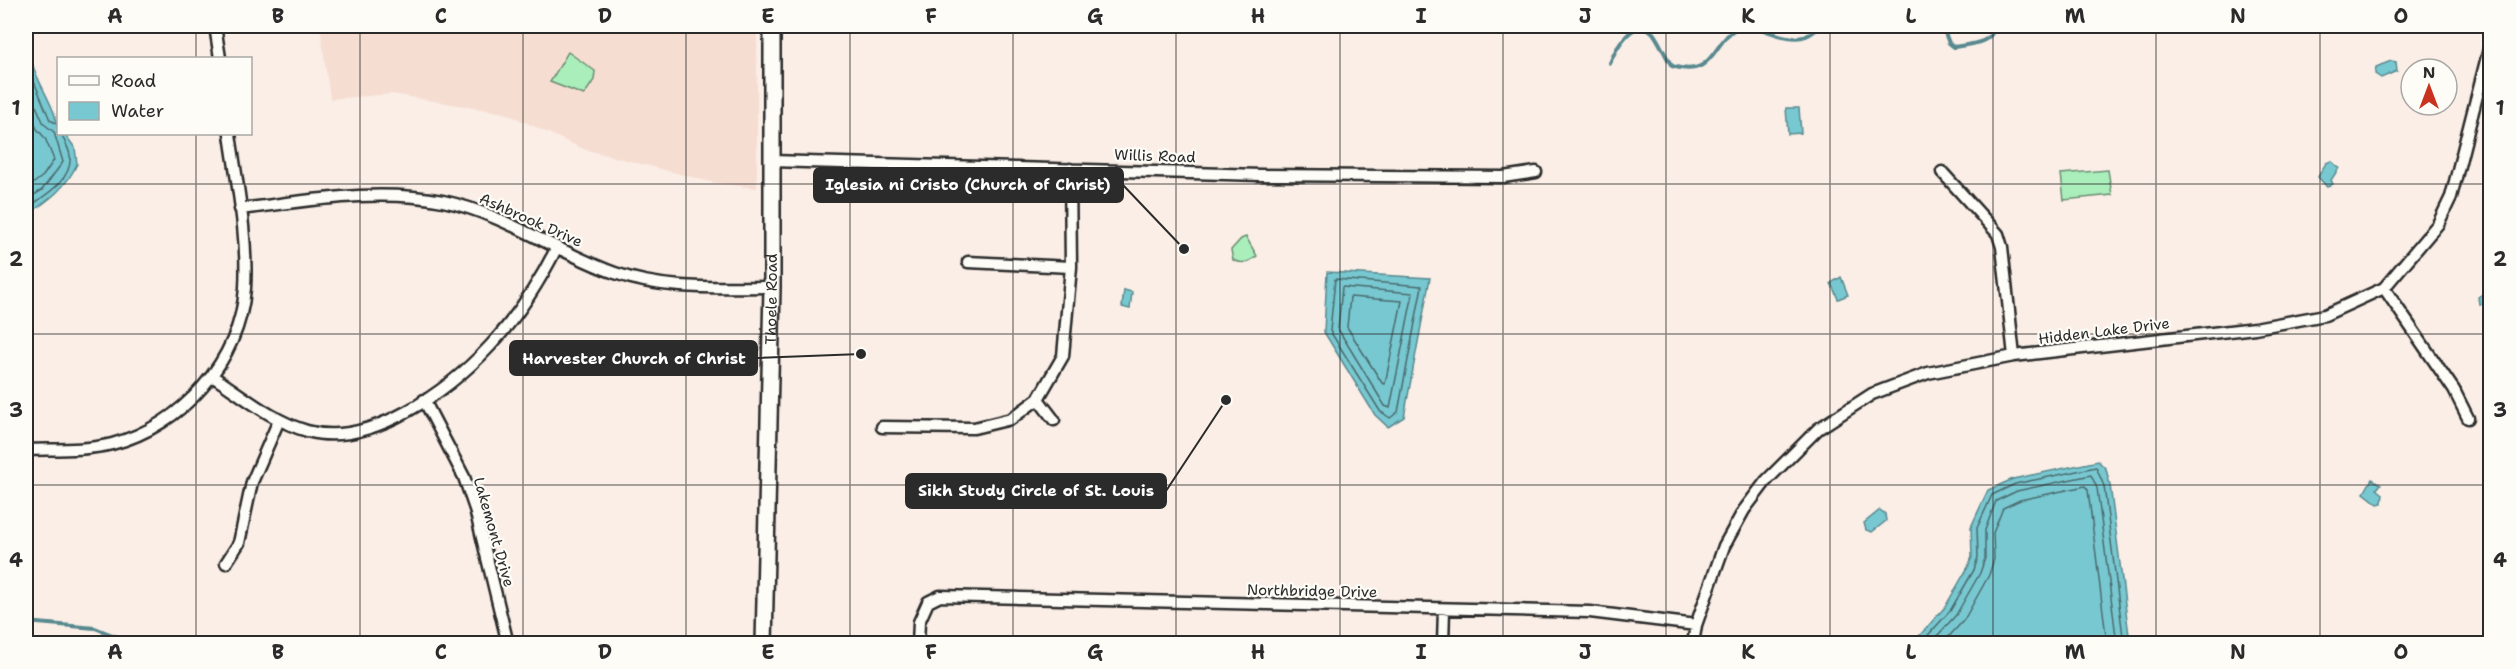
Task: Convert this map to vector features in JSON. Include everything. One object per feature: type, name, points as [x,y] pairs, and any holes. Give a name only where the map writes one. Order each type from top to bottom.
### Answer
[{"type":"main road","name":"Thoele Road","points":[[764,644],[772,287],[772,26]]},
{"type":"street","points":[[215,26],[220,57]]},
{"type":"street","name":"Hidden Lake Drive","points":[[1694,644],[1696,625],[1724,546],[1744,510],[1767,481],[1818,429],[1872,394],[1928,373],[2014,356],[2267,326],[2325,315],[2384,288],[2438,224],[2451,197],[2490,45]]},
{"type":"street","points":[[26,450],[95,447],[132,437],[167,420],[182,408],[212,376],[226,354],[236,330],[245,291],[245,249],[230,135]]},
{"type":"street","name":"Willis Road","points":[[771,161],[1260,175],[1503,177],[1536,172]]},
{"type":"street","points":[[882,427],[974,428],[1011,418],[1038,399],[1063,356],[1071,267],[1070,169]]},
{"type":"street","points":[[1942,172],[1998,234],[2002,247],[2014,356]]},
{"type":"street","name":"Ashbrook Drive","points":[[240,209],[350,196],[412,196],[476,210],[615,273],[640,280],[678,286],[772,287]]},
{"type":"street","points":[[212,376],[279,420],[308,431],[349,433],[368,429],[424,400],[489,346],[525,302],[557,247]]},
{"type":"street","points":[[968,262],[1071,267]]},
{"type":"street","points":[[2384,288],[2454,390],[2468,418]]},
{"type":"street","points":[[1038,399],[1054,420]]},
{"type":"street","name":"Lakemont Drive","points":[[424,400],[464,477],[475,509],[508,644]]},
{"type":"street","points":[[226,563],[239,543],[252,482],[279,420]]},
{"type":"street","name":"Northbridge Drive","points":[[918,644],[918,622],[928,602],[940,596],[1590,612],[1696,625]]},
{"type":"street","points":[[1443,644],[1444,609]]},
{"type":"shaded area","points":[[320,26],[757,26],[757,188],[715,183],[583,149],[505,113],[392,94],[330,99]]},
{"type":"green space","points":[[568,52],[595,71],[594,80],[584,95],[550,82]]},
{"type":"green space","points":[[2108,170],[2112,195],[2064,200],[2061,174]]},
{"type":"green space","points":[[1246,237],[1257,256],[1246,262],[1233,260],[1231,250]]},
{"type":"water","points":[[26,26],[32,26],[32,63],[52,107],[57,135],[66,135],[75,148],[77,164],[61,188],[26,216]]},
{"type":"water","points":[[2391,61],[2396,62],[2397,71],[2381,78],[2375,74],[2376,67]]},
{"type":"water","points":[[1786,108],[1799,108],[1801,133],[1788,134]]},
{"type":"water","points":[[2331,161],[2339,168],[2331,180],[2333,184],[2327,187],[2318,177],[2326,163]]},
{"type":"water","points":[[1327,272],[1430,278],[1404,417],[1388,427],[1375,415],[1324,332]]},
{"type":"water","points":[[1841,277],[1848,295],[1838,299],[1831,283]]},
{"type":"water","points":[[2487,279],[2490,280],[2490,304],[2479,304],[2478,297],[2484,293]]},
{"type":"water","points":[[1124,290],[1132,292],[1130,309],[1122,307]]},
{"type":"water","points":[[2098,461],[2106,469],[2110,485],[2130,643],[1913,643],[1945,607],[1968,567],[1972,557],[1971,527],[1988,490],[2013,479]]},
{"type":"water","points":[[2372,479],[2381,484],[2377,489],[2383,494],[2382,503],[2378,504],[2364,493]]},
{"type":"water","points":[[1880,510],[1885,514],[1886,521],[1872,532],[1866,530],[1864,523]]},
{"type":"waterway","points":[[1610,63],[1621,43],[1639,27],[1646,28],[1653,33],[1672,66],[1686,69],[1697,67],[1706,63],[1724,39],[1741,26]]},
{"type":"waterway","points":[[1753,26],[1793,38],[1806,36],[1823,26]]},
{"type":"waterway","points":[[1832,26],[1847,28],[1851,26]]},
{"type":"waterway","points":[[1917,26],[1927,29]]},
{"type":"waterway","points":[[1939,30],[1945,33],[1949,43],[1954,47],[1985,40],[1993,32],[1995,26]]},
{"type":"waterway","points":[[26,622],[95,628],[135,644]]},
{"type":"place","name":"Iglesia ni Cristo (Church of Christ)","points":[[1184,249]]},
{"type":"place","name":"Harvester Church of Christ","points":[[861,354]]},
{"type":"place","name":"Sikh Study Circle of St. Louis","points":[[1226,400]]}]
